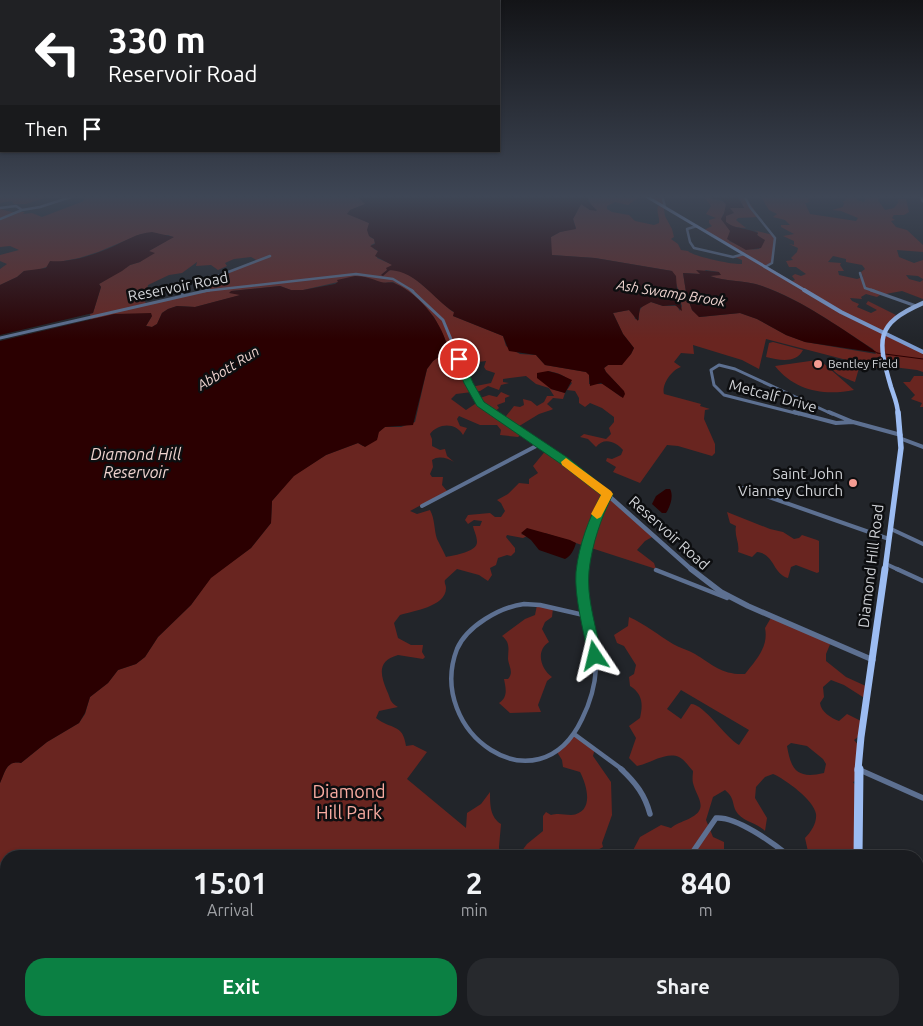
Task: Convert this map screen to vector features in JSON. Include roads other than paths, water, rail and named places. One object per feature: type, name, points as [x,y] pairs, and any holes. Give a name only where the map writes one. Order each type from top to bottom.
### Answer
[{"type":"main road","points":[[725,243],[841,312],[923,352]]},
{"type":"main road","points":[[884,334],[888,324],[893,319],[923,303]]},
{"type":"main road","name":"Diamond Hill Road","points":[[858,850],[858,769],[861,738],[891,529],[901,437],[898,406],[884,366],[884,334]]},
{"type":"street","points":[[691,243],[694,248],[734,257],[744,254]]},
{"type":"street","points":[[765,267],[772,263],[774,243]]},
{"type":"street","points":[[209,290],[208,286],[218,276],[270,256]]},
{"type":"street","points":[[860,273],[865,288],[916,306]]},
{"type":"street","name":"Reservoir Road","points":[[0,338],[209,290],[350,275],[381,276],[398,281],[411,289],[440,316],[469,383],[481,404],[540,444],[607,494],[694,572],[721,592],[748,606],[873,660]]},
{"type":"street","points":[[179,287],[183,295]]},
{"type":"street","name":"Metcalf Drive","points":[[854,422],[836,423],[724,395],[716,390],[711,370],[719,365],[729,366],[811,405],[854,422],[901,437],[923,447]]},
{"type":"street","points":[[422,506],[428,501],[540,444]]},
{"type":"street","points":[[743,488],[889,539]]},
{"type":"street","points":[[588,616],[540,605],[522,604],[506,608],[466,633],[453,652],[450,668],[452,692],[464,725],[476,740],[492,752],[520,761],[539,760],[557,752],[574,734],[592,696],[596,677],[596,664],[588,616],[582,584],[583,566],[593,523],[607,494]]},
{"type":"street","points":[[891,529],[923,544]]},
{"type":"street","points":[[886,564],[923,582]]},
{"type":"street","points":[[656,570],[748,606]]},
{"type":"street","points":[[574,734],[638,785],[648,800],[650,814]]},
{"type":"street","points":[[858,769],[923,798]]},
{"type":"street","points":[[694,850],[716,818],[725,817],[772,842],[782,850]]},
{"type":"water","points":[[121,243],[164,243],[149,251],[155,253],[140,262],[130,265],[99,284],[101,287],[93,313],[0,335],[0,285],[17,277],[24,271],[46,268],[50,261],[81,258]]},
{"type":"water","points":[[551,243],[552,255],[595,258],[672,271],[676,276],[677,291],[686,292],[683,273],[700,274],[696,270],[719,272],[721,275],[710,276],[756,284],[778,292],[822,316],[878,353],[805,342],[740,313],[699,317],[692,310],[687,296],[679,296],[682,311],[675,305],[663,306],[651,302],[640,308],[638,321],[629,310],[613,313],[623,334],[634,348],[622,365],[608,365],[604,368],[624,391],[623,398],[601,383],[590,386],[589,375],[586,372],[545,365],[536,355],[509,351],[503,336],[453,316],[454,312],[409,276],[390,270],[383,276],[381,275],[387,270],[386,268],[392,265],[375,256],[378,251],[370,246],[375,244]]},
{"type":"water","points":[[734,243],[764,243],[761,248],[746,250]]},
{"type":"water","name":"Diamond Hill Reservoir","points":[[355,276],[383,283],[394,283],[414,295],[429,311],[446,340],[448,350],[433,361],[427,369],[413,425],[385,427],[379,432],[377,440],[365,447],[358,443],[326,455],[294,476],[272,501],[271,523],[251,548],[211,578],[191,605],[158,637],[145,657],[136,664],[118,670],[108,683],[90,697],[85,713],[79,723],[47,742],[21,763],[9,765],[0,783],[0,341],[114,314],[151,313],[152,316],[146,326],[152,327],[157,324],[162,313],[168,309],[177,306],[195,307],[240,295],[229,293],[231,291],[280,286],[291,290],[303,290],[335,284],[338,282],[337,280]]},
{"type":"water","points":[[548,371],[572,380],[565,393],[551,389],[537,378],[537,373]]},
{"type":"water","points":[[666,489],[670,489],[671,501],[666,513],[662,513],[652,504],[656,496]]},
{"type":"water","points":[[527,528],[576,543],[571,554],[565,559],[539,550],[531,540],[521,533]]},
{"type":"waterway","name":"Ash Swamp Brook","points":[[877,353],[923,359]]},
{"type":"place","name":"Bentley Field","points":[[818,364]]},
{"type":"place","name":"Saint John Vianney Church","points":[[853,483]]},
{"type":"water label","name":"Abbott Run","points":[[228,368]]},
{"type":"park label","name":"Diamond Hill Park","points":[[349,802]]}]
